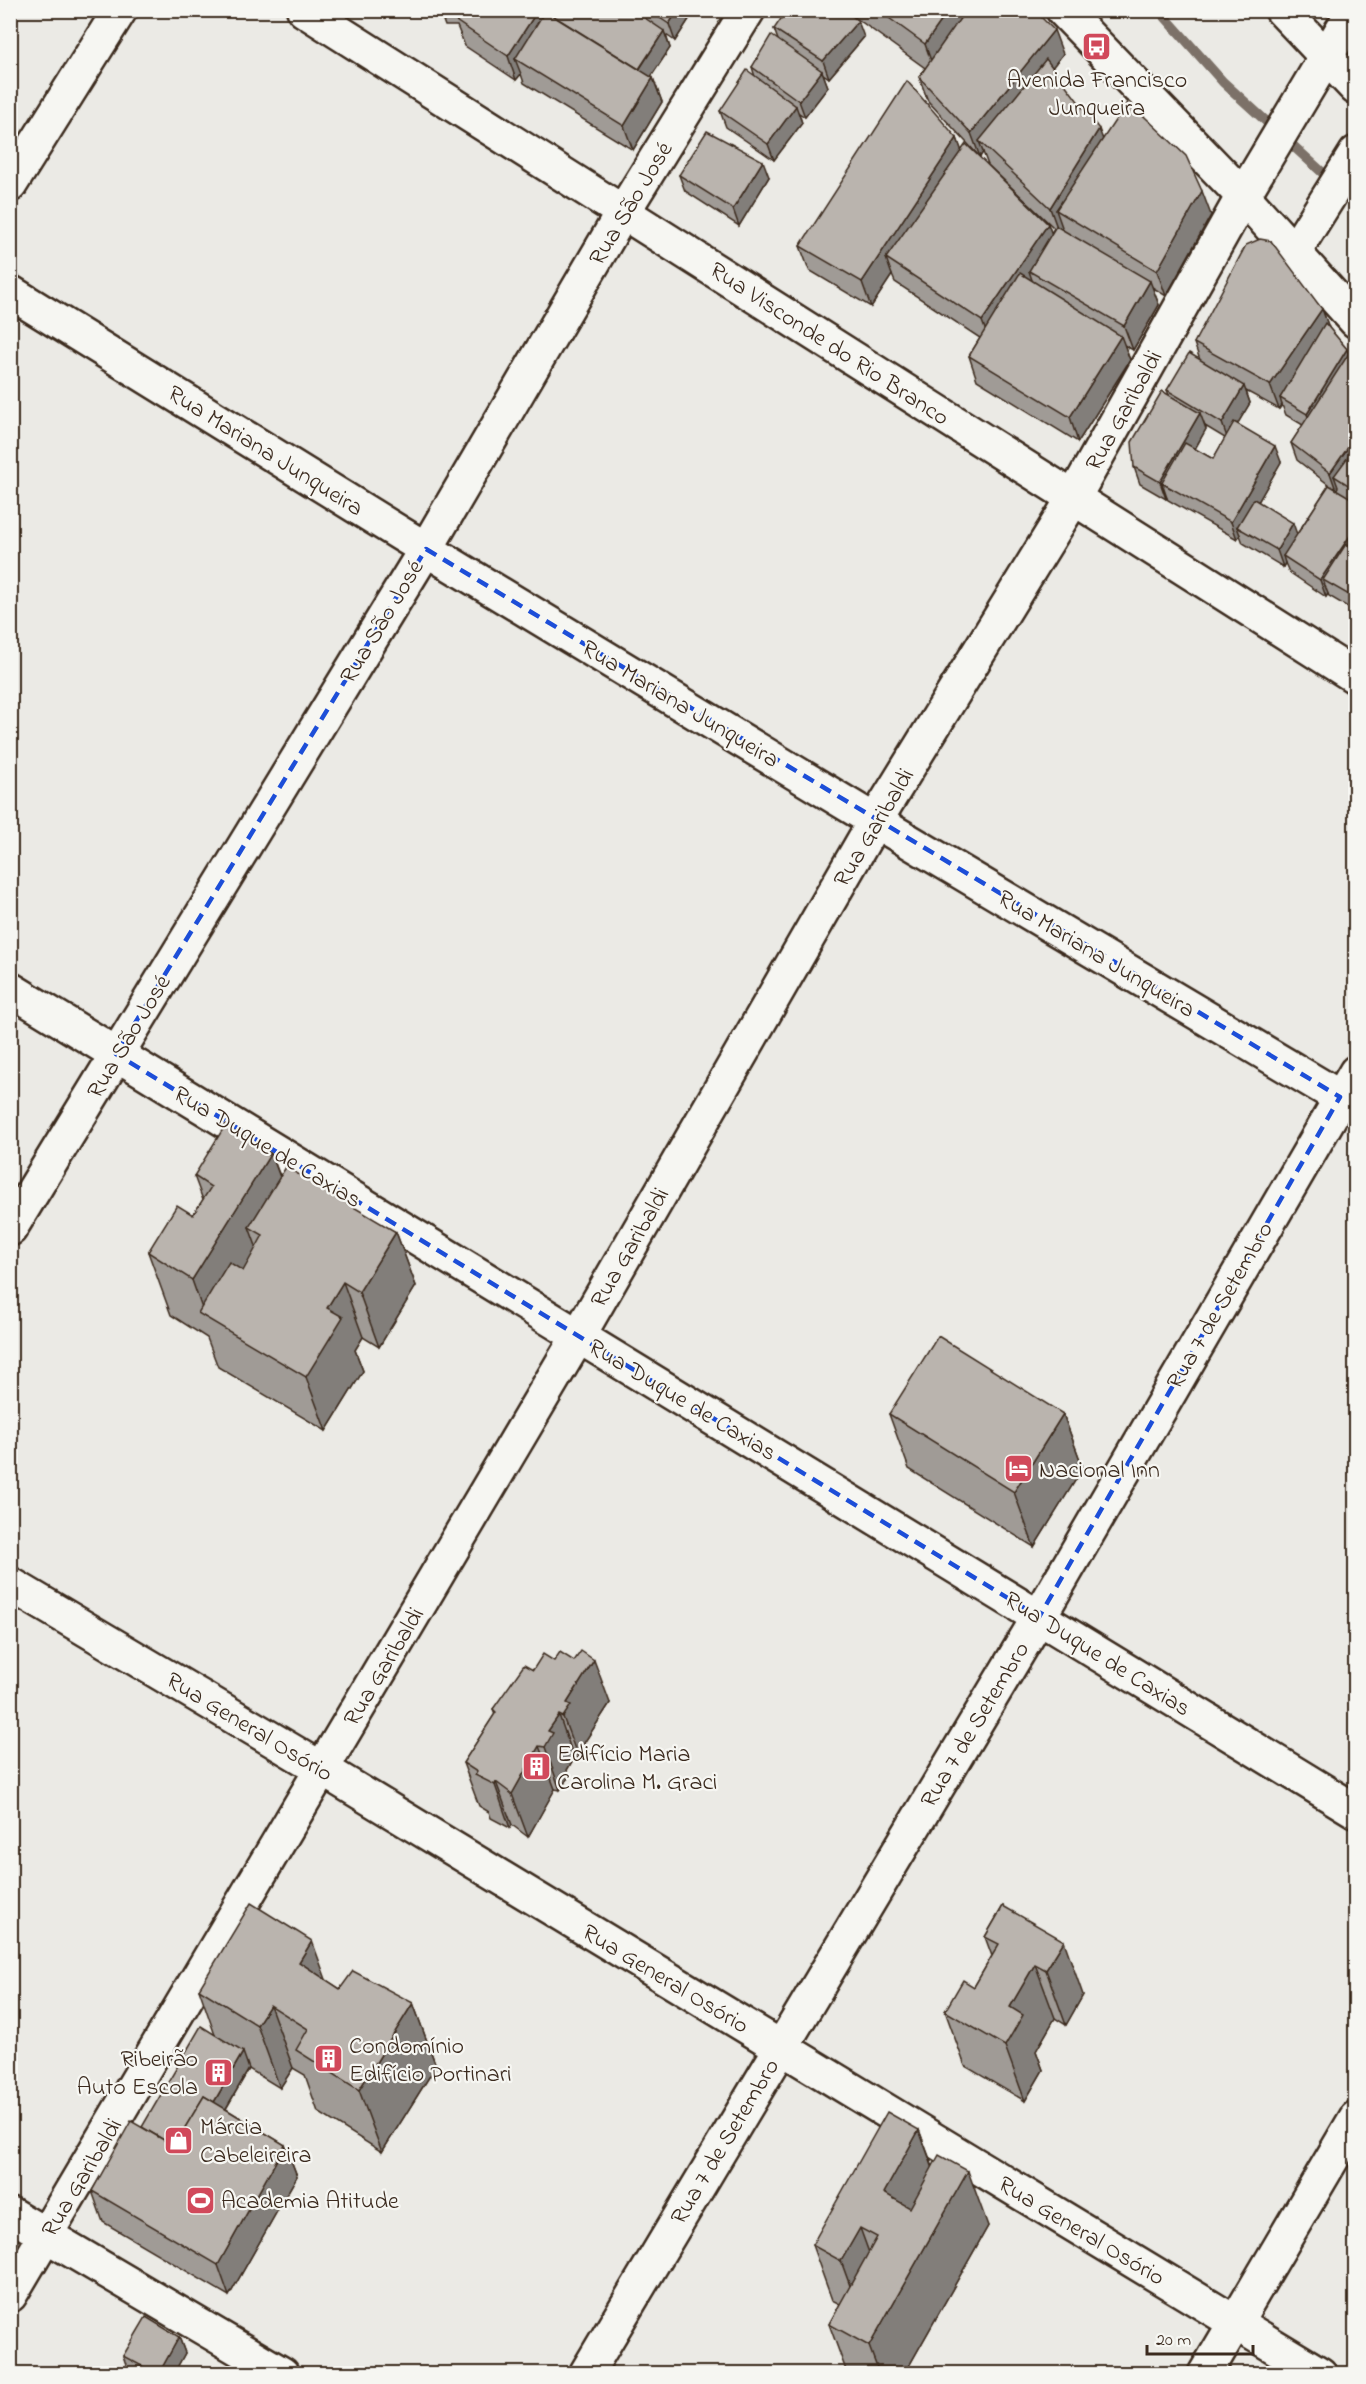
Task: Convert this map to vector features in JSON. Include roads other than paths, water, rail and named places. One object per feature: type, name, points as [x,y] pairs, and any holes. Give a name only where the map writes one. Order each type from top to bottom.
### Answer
[{"type":"street","points":[[10,185],[120,10]]},
{"type":"street","name":"Rua Visconde do Rio Branco","points":[[304,10],[1356,677]]},
{"type":"street","name":"Rua São José","points":[[10,1229],[426,549],[623,212],[748,10]]},
{"type":"street","points":[[1063,10],[1243,196],[1356,321]]},
{"type":"street","points":[[1282,10],[1356,88]]},
{"type":"street","name":"Rua Garibaldi","points":[[10,2295],[579,1335],[875,821],[1073,499],[1243,196],[1354,10]]},
{"type":"street","points":[[1294,252],[1356,153]]},
{"type":"street","name":"Rua Mariana Junqueira","points":[[10,292],[426,549],[875,821],[1350,1092]]},
{"type":"street","name":"Rua Duque de Caxias","points":[[10,989],[1356,1811]]},
{"type":"street","name":"Rua 7 de Setembro","points":[[586,2373],[1039,1617],[1350,1092]]},
{"type":"street","name":"Rua General Osório","points":[[10,1584],[322,1769],[1320,2373]]},
{"type":"street","points":[[1204,2373],[1356,2118]]},
{"type":"street","points":[[10,2214],[282,2373]]},
{"type":"waterway","points":[[1159,10],[1223,82],[1356,203]]},
{"type":"place","name":"Avenida Francisco Junqueira","points":[[1097,46]]},
{"type":"place","name":"Nacional Inn","points":[[1018,1469]]},
{"type":"place","name":"Edifício Maria Carolina M. Graci","points":[[536,1767]]},
{"type":"place","name":"Condomínio Edifício Portinari","points":[[328,2059]]},
{"type":"place","name":"Ribeirão Auto Escola","points":[[219,2072]]},
{"type":"place","name":"Márcia Cabeleireira","points":[[179,2140]]},
{"type":"place","name":"Academia Atitude","points":[[200,2200]]}]
